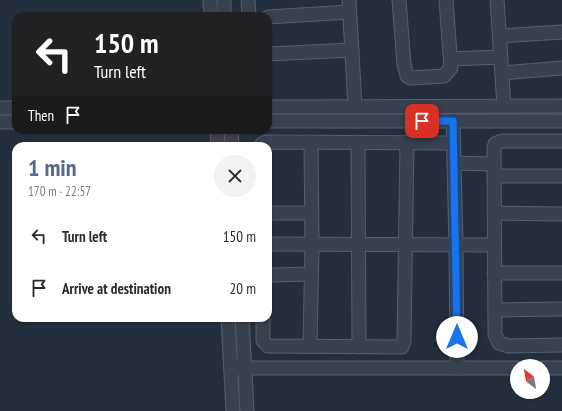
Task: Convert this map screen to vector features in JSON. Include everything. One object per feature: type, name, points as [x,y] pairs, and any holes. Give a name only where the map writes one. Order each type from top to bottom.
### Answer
[{"type":"street","points":[[210,0],[211,12]]},
{"type":"street","points":[[224,0],[224,12]]},
{"type":"street","points":[[248,0],[249,12]]},
{"type":"street","points":[[399,0],[404,64],[407,76],[411,78],[444,76],[451,68],[446,0]]},
{"type":"street","points":[[497,0],[504,106]]},
{"type":"street","points":[[272,16],[349,6],[355,107]]},
{"type":"street","points":[[500,36],[562,32]]},
{"type":"street","points":[[272,54],[352,50]]},
{"type":"street","points":[[451,59],[501,57]]},
{"type":"street","points":[[502,73],[562,68]]},
{"type":"street","points":[[272,107],[562,106]]},
{"type":"street","points":[[0,108],[12,108]]},
{"type":"street","points":[[272,121],[562,121]]},
{"type":"street","points":[[453,121],[457,368]]},
{"type":"street","points":[[0,122],[12,122]]},
{"type":"street","points":[[562,141],[498,142],[495,144],[493,245],[495,334],[499,343],[509,346],[562,345]]},
{"type":"street","points":[[272,142],[454,143]]},
{"type":"street","points":[[310,346],[312,244],[311,142]]},
{"type":"street","points":[[358,142],[359,347]]},
{"type":"street","points":[[263,322],[262,341],[268,346],[402,347],[404,341],[407,142]]},
{"type":"street","points":[[454,163],[494,170],[562,176]]},
{"type":"street","points":[[272,213],[311,213]]},
{"type":"street","points":[[494,213],[562,214]]},
{"type":"street","points":[[272,244],[493,245]]},
{"type":"street","points":[[494,273],[562,273]]},
{"type":"street","points":[[272,275],[311,274]]},
{"type":"street","points":[[495,310],[562,309]]},
{"type":"street","points":[[228,322],[233,411]]},
{"type":"street","points":[[242,322],[247,411]]},
{"type":"street","points":[[231,368],[510,368]]},
{"type":"street","points":[[550,368],[562,368]]},
{"type":"route","points":[[422,121],[453,121],[457,337]]}]
